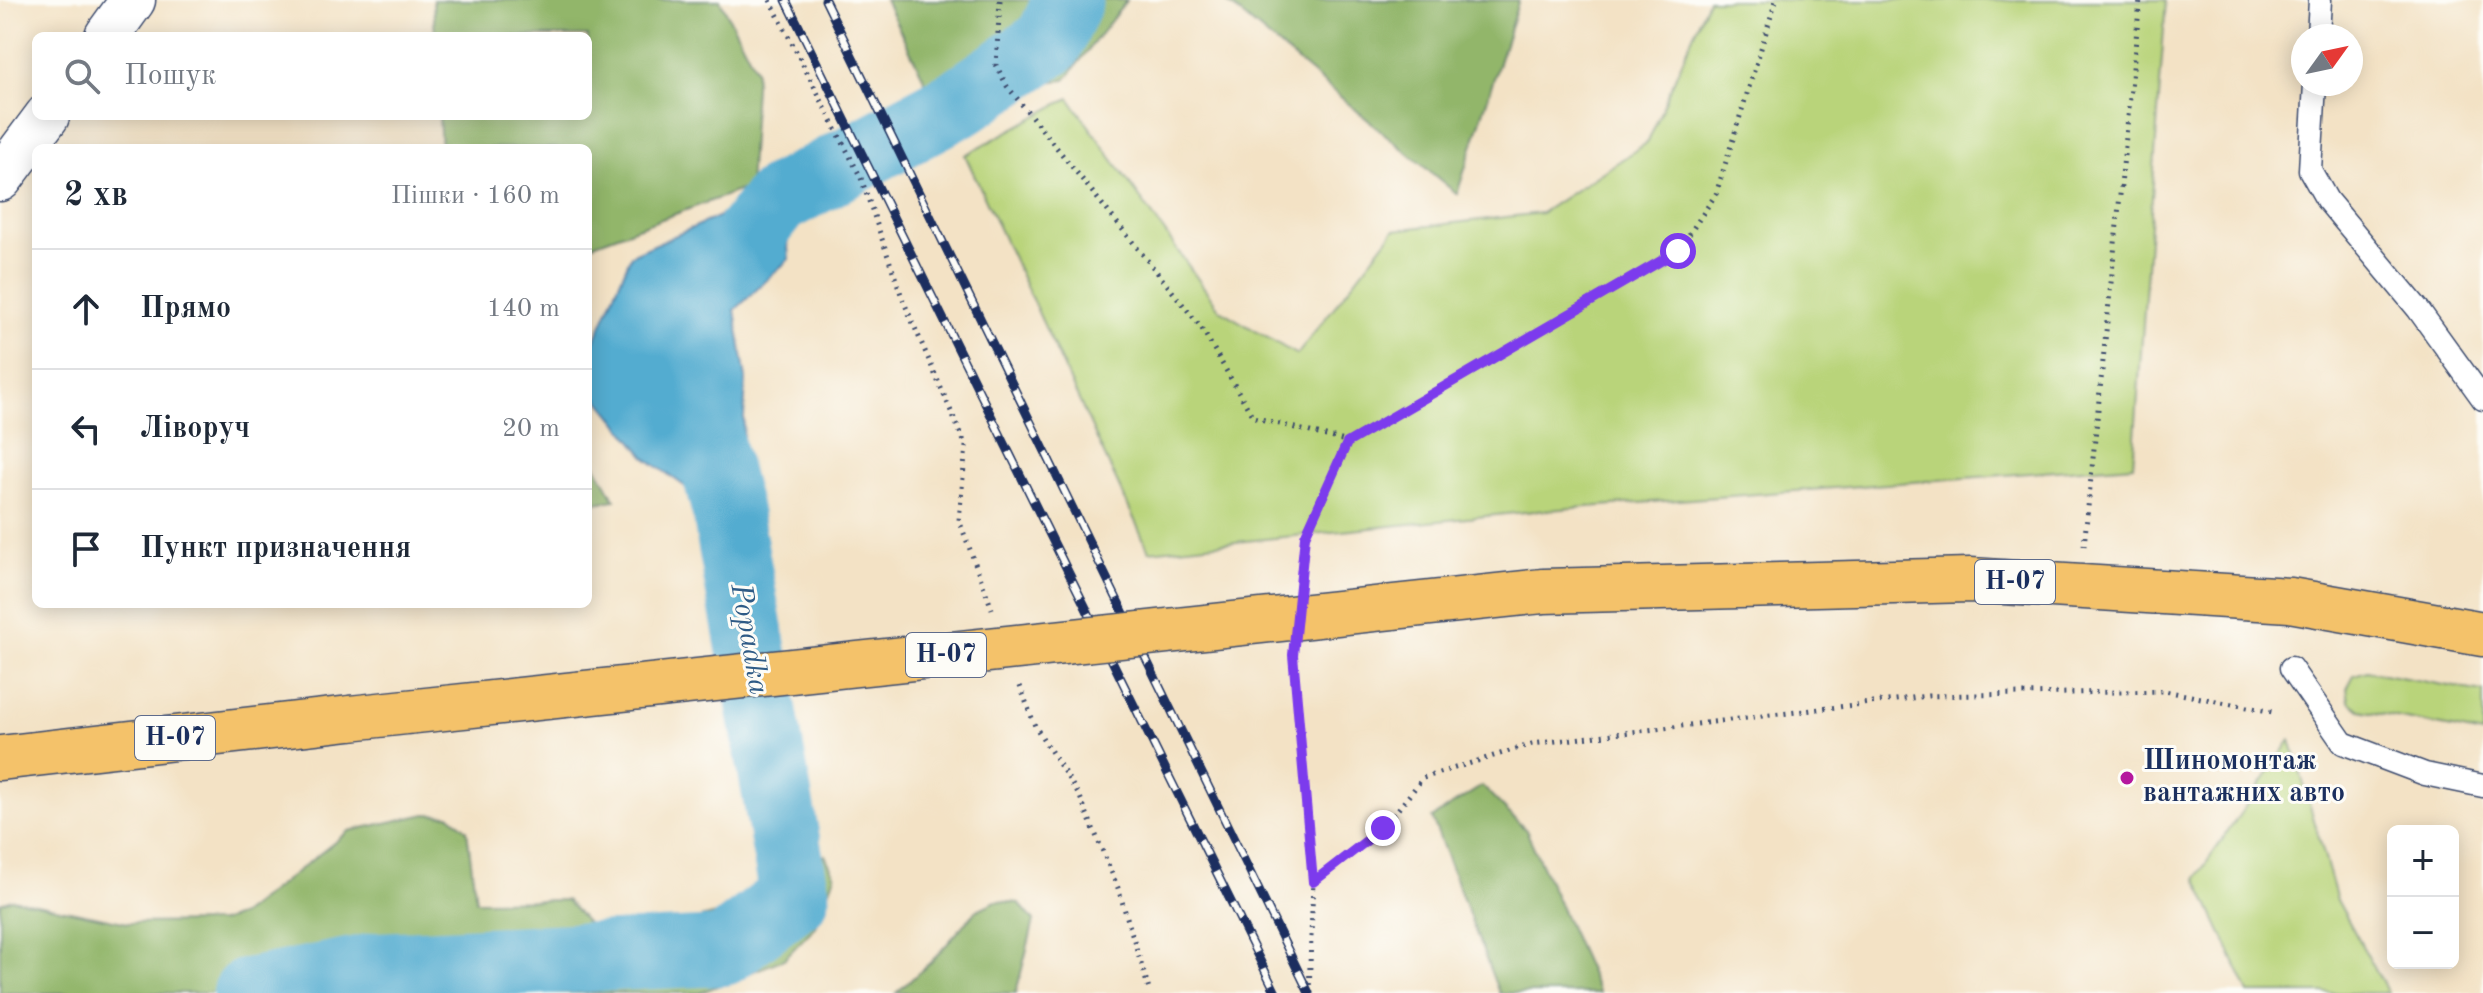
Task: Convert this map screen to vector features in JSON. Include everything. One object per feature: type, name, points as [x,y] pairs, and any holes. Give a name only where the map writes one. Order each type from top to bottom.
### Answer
[{"type":"main road","name":"Н-07","points":[[0,758],[1543,591],[1970,580],[2290,600],[2483,634]]},
{"type":"street","points":[[110,32],[133,0]]},
{"type":"street","points":[[0,179],[44,120]]},
{"type":"lane","points":[[2319,24],[2320,0]]},
{"type":"lane","points":[[2314,96],[2310,170],[2327,200],[2418,309],[2483,399]]},
{"type":"lane","points":[[2291,668],[2343,743],[2425,774],[2483,786]]},
{"type":"path","points":[[770,0],[861,178],[903,300],[966,446],[959,520],[997,623]]},
{"type":"path","points":[[1000,0],[996,65],[1007,86],[1201,327],[1253,417],[1345,441]]},
{"type":"path","points":[[1301,581],[1305,536],[1347,443],[1678,251],[1716,194],[1776,0]]},
{"type":"path","points":[[2079,586],[2140,0]]},
{"type":"path","points":[[1293,655],[1313,882],[1309,993]]},
{"type":"path","points":[[1018,682],[1035,726],[1080,797],[1118,888],[1150,993]]},
{"type":"path","points":[[1313,882],[1383,828],[1423,778],[1532,744],[1928,696],[2165,691],[2273,712]]},
{"type":"green space","points":[[433,0],[720,0],[756,70],[749,187],[592,245],[592,144],[441,144],[439,120],[592,120],[592,32],[435,32]]},
{"type":"green space","points":[[885,0],[1127,0],[1065,80],[931,93]]},
{"type":"green space","points":[[1224,0],[1519,0],[1457,194]]},
{"type":"green space","points":[[1708,0],[2166,0],[2133,465],[1535,511],[1149,551],[965,155],[1069,98],[1220,310],[1297,355],[1394,230],[1541,213],[1648,142]]},
{"type":"green space","points":[[592,459],[615,500],[592,503]]},
{"type":"green space","points":[[2367,671],[2483,692],[2483,734],[2360,710],[2349,701],[2347,688],[2354,675]]},
{"type":"green space","points":[[2291,740],[2337,900],[2388,993],[2249,993],[2196,878]]},
{"type":"green space","points":[[1482,786],[1526,830],[1599,993],[1499,993],[1432,818]]},
{"type":"green space","points":[[426,814],[450,815],[467,830],[476,901],[566,900],[598,935],[621,938],[727,911],[825,855],[835,876],[816,926],[784,959],[700,993],[0,993],[0,903],[12,899],[128,923],[220,922],[241,915],[349,831]]},
{"type":"green space","points":[[996,901],[1019,903],[1034,921],[1016,993],[896,993],[932,961],[977,910]]},
{"type":"water","points":[[777,200],[786,222],[789,259],[735,310],[746,379],[740,495],[732,510],[719,511],[647,459],[592,391],[592,348],[631,255],[742,206]]},
{"type":"waterway","name":"Popadka","points":[[717,276],[777,200],[962,101],[1049,42],[1068,0]]},
{"type":"waterway","name":"Popadka","points":[[248,993],[378,967],[723,951],[795,896],[727,512],[703,419]]},
{"type":"railway","points":[[786,0],[1276,993]]},
{"type":"railway","points":[[825,0],[1309,993]]},
{"type":"place","name":"Шиномонтаж вантажних авто","points":[[2127,778]]},
{"type":"route","points":[[1383,828],[1313,882],[1293,655],[1305,536],[1347,443],[1678,251]]}]
